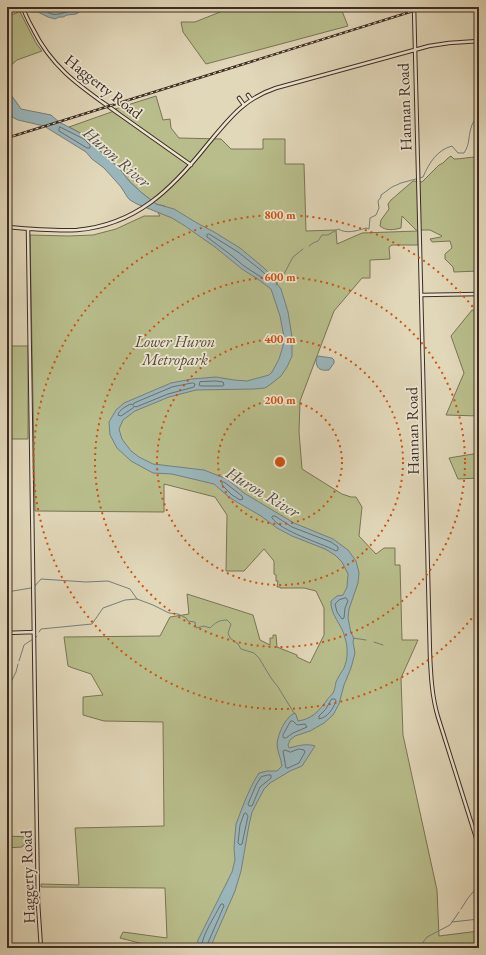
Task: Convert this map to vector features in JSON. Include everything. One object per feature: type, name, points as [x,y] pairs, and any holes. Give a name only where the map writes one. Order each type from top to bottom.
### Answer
[{"type":"street","name":"Haggerty Road","points":[[23,7],[40,43],[61,70],[82,88],[191,165]]},
{"type":"street","name":"Hannan Road","points":[[414,7],[431,686],[438,717],[479,847]]},
{"type":"street","points":[[7,227],[59,230],[78,229],[90,228],[115,221],[139,210],[176,182],[229,119],[251,99],[268,91],[415,50],[441,44],[479,41]]},
{"type":"street","points":[[248,96],[251,99]]},
{"type":"street","points":[[239,98],[244,105]]},
{"type":"street","name":"Haggerty Road","points":[[28,229],[38,903],[41,948]]},
{"type":"street","points":[[421,295],[479,294]]},
{"type":"street","points":[[7,633],[34,632]]},
{"type":"green space","points":[[222,7],[341,7],[348,26],[206,64],[183,32],[181,22],[195,22],[220,12]]},
{"type":"green space","points":[[19,10],[36,43],[42,51],[17,60],[9,67],[7,61],[7,18],[10,15],[17,13]]},
{"type":"green space","name":"Lower Huron Metropark","points":[[156,96],[163,120],[170,119],[171,128],[179,138],[221,139],[231,149],[263,149],[263,139],[285,139],[285,164],[304,164],[306,231],[336,230],[337,244],[362,233],[418,231],[418,245],[392,245],[389,247],[390,259],[370,260],[370,278],[362,278],[334,311],[300,401],[299,432],[302,469],[342,494],[356,497],[362,507],[359,536],[376,554],[384,548],[395,548],[395,565],[400,565],[402,640],[418,640],[401,678],[403,735],[437,890],[439,936],[479,931],[479,948],[155,948],[120,938],[123,932],[167,938],[165,888],[41,887],[41,884],[79,885],[75,828],[164,826],[163,722],[104,721],[83,715],[83,697],[103,695],[91,674],[68,666],[64,637],[160,636],[170,617],[189,614],[187,594],[253,615],[260,640],[270,645],[270,638],[273,638],[273,635],[276,635],[277,647],[297,655],[297,657],[310,663],[324,635],[324,608],[316,591],[304,588],[277,587],[278,581],[276,581],[276,575],[274,574],[274,561],[264,549],[244,571],[226,571],[227,515],[215,497],[164,484],[164,512],[35,511],[30,235],[93,235],[116,229],[144,216],[160,216],[158,213],[165,206],[156,204],[142,193],[86,136],[69,127],[117,110],[115,109]]},
{"type":"green space","points":[[451,156],[454,159],[477,157],[479,271],[454,272],[453,267],[445,259],[445,254],[452,248],[450,241],[432,242],[430,239],[442,236],[430,230],[416,230],[402,216],[401,228],[390,230],[380,226],[381,220],[389,209],[388,204],[391,200],[413,181],[422,182],[439,165]]},
{"type":"green space","points":[[472,310],[479,311],[479,416],[446,415],[464,373],[451,336]]},
{"type":"green space","points":[[7,346],[28,346],[28,439],[7,439]]},
{"type":"green space","points":[[479,453],[479,478],[458,479],[449,458]]},
{"type":"green space","points":[[7,836],[31,837],[22,847],[7,848]]},
{"type":"water","points":[[29,7],[83,7],[76,14],[55,19],[38,12],[30,12]]},
{"type":"water","points":[[7,90],[21,109],[51,115],[59,122],[86,136],[118,167],[130,182],[156,204],[174,209],[240,248],[272,276],[281,289],[288,312],[292,337],[292,356],[281,376],[265,388],[196,390],[169,397],[135,411],[123,420],[119,429],[122,439],[131,451],[153,464],[204,470],[227,479],[244,493],[294,523],[333,539],[348,550],[356,561],[359,573],[358,583],[349,609],[348,618],[351,633],[354,638],[353,642],[355,653],[339,704],[333,715],[324,723],[310,731],[295,736],[290,740],[288,745],[289,748],[305,745],[315,746],[302,766],[290,771],[270,783],[264,789],[252,812],[241,871],[235,891],[210,948],[197,948],[198,940],[232,872],[235,860],[234,848],[236,824],[253,783],[259,773],[277,771],[282,766],[277,744],[280,731],[288,718],[295,713],[298,721],[303,720],[318,711],[333,693],[336,682],[344,668],[347,653],[346,642],[341,628],[332,611],[331,601],[337,596],[343,595],[347,587],[348,574],[342,562],[335,555],[325,549],[292,536],[277,528],[261,516],[230,498],[214,484],[172,474],[153,473],[131,461],[117,448],[110,435],[109,422],[116,410],[124,403],[171,383],[216,377],[247,381],[269,375],[279,359],[283,346],[284,337],[280,316],[271,289],[242,269],[215,247],[172,218],[130,200],[121,187],[104,168],[92,159],[86,152],[44,126],[18,120],[12,117],[7,111]]},
{"type":"water","points":[[318,356],[332,358],[334,360],[334,363],[329,370],[319,369],[316,362]]},
{"type":"waterway","points":[[309,246],[318,241],[322,235],[328,235],[338,229],[348,232],[366,228],[369,229],[370,218],[376,215],[379,208],[378,201],[381,195],[392,187],[401,183],[423,177],[434,158],[447,148],[452,146],[458,153],[464,153],[468,144],[472,126],[479,114]]},
{"type":"waterway","points":[[276,285],[293,257],[303,249]]},
{"type":"waterway","points":[[34,587],[41,579],[86,582],[108,581],[130,589],[137,599],[169,613],[178,614],[186,618],[188,621],[195,622],[196,628],[204,626],[210,628],[217,622],[227,620],[231,624],[228,633],[230,638],[238,644],[241,649],[254,653],[259,658],[294,713]]},
{"type":"waterway","points":[[7,592],[31,588]]},
{"type":"waterway","points":[[39,632],[41,629],[92,624],[103,608],[125,600],[137,599]]},
{"type":"waterway","points":[[19,661],[24,645],[37,636]]},
{"type":"waterway","points":[[353,638],[366,640]]},
{"type":"waterway","points":[[374,642],[383,645]]},
{"type":"waterway","points":[[7,688],[16,672],[18,664]]},
{"type":"waterway","points":[[461,909],[479,885]]},
{"type":"waterway","points":[[421,945],[427,937],[450,925],[459,912]]},
{"type":"waterway","points":[[452,922],[479,919]]},
{"type":"railway","points":[[7,138],[426,7]]},
{"type":"water label","name":"Huron River","points":[[117,157]]},
{"type":"water label","name":"Huron River","points":[[263,492]]}]
